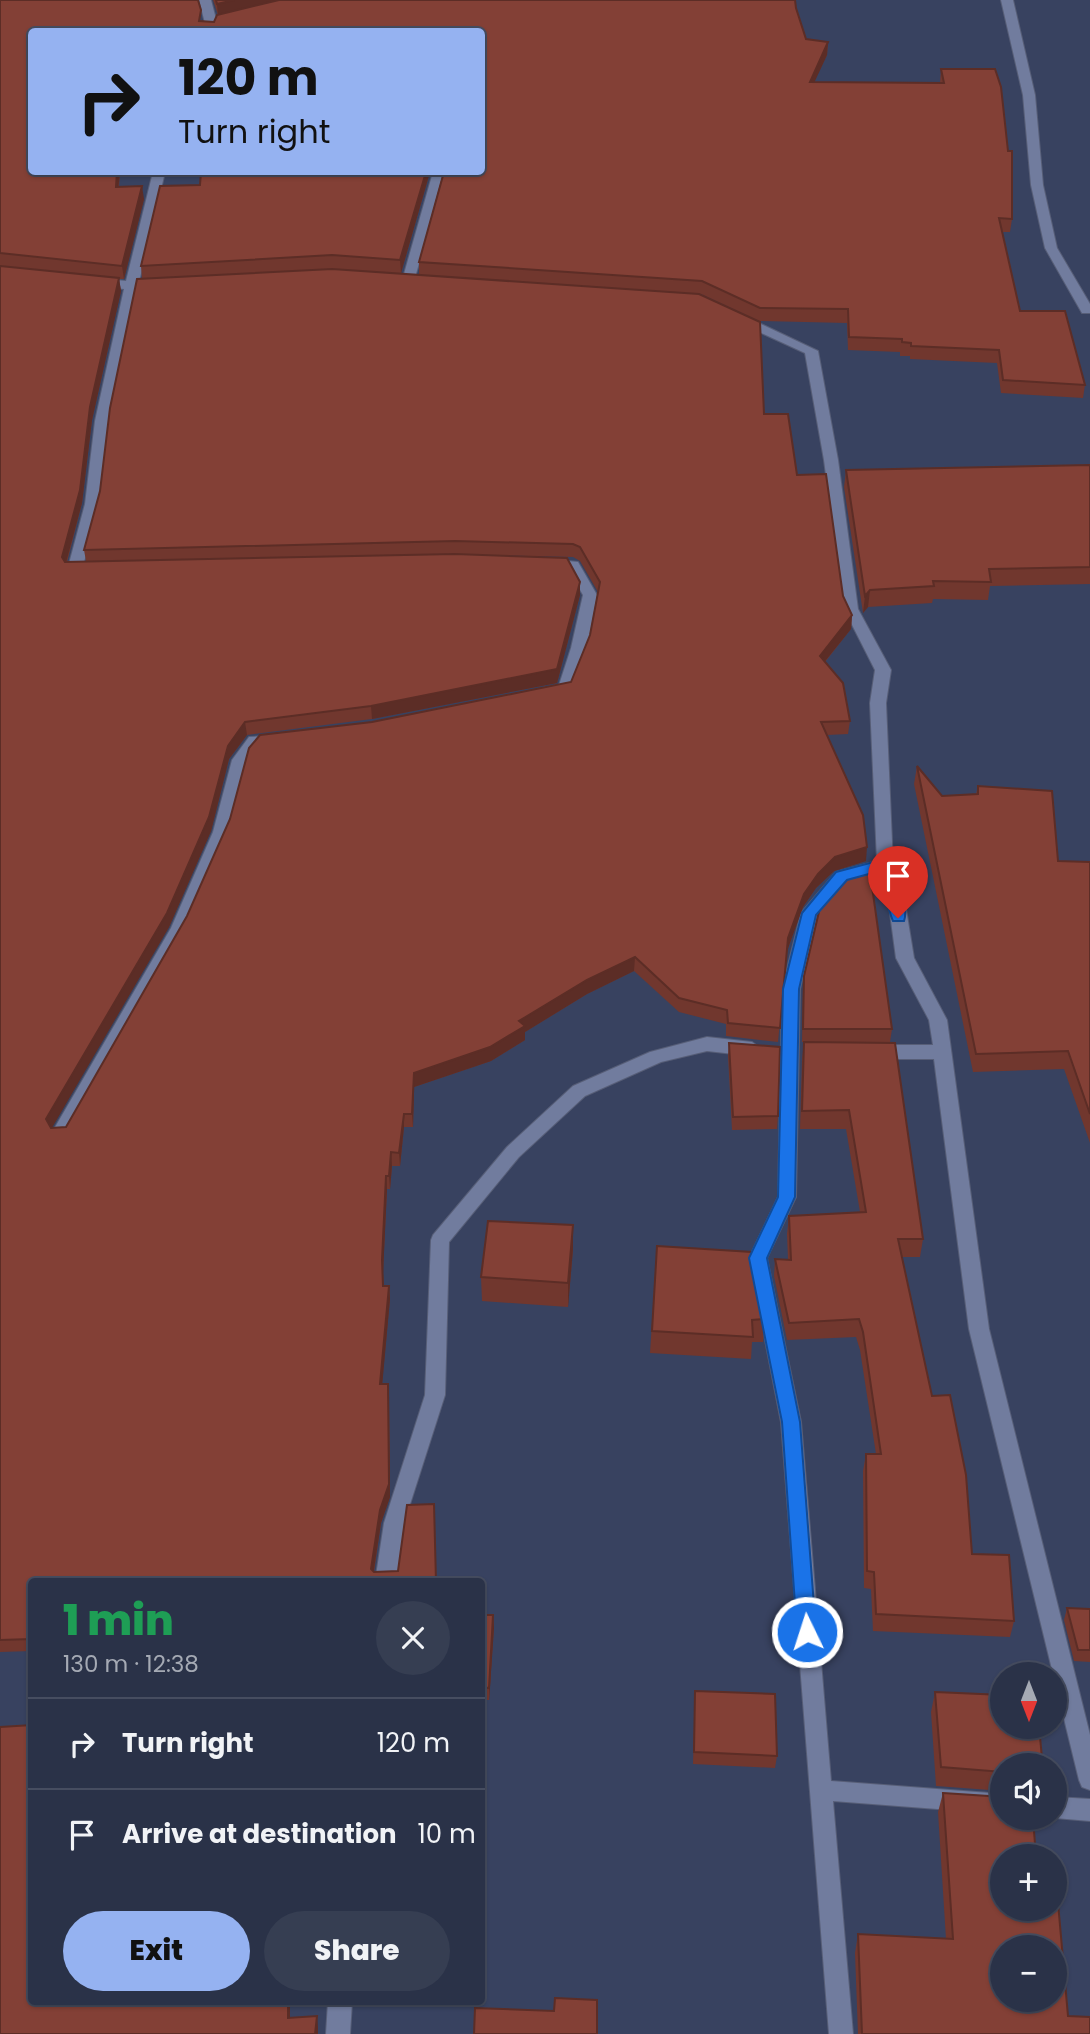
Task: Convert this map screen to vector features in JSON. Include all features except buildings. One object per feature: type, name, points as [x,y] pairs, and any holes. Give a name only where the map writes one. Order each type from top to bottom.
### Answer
[{"type":"street","points":[[205,0],[209,27],[224,21]]},
{"type":"street","points":[[1007,0],[1029,95],[1037,185],[1051,248],[1089,312]]},
{"type":"street","points":[[103,571],[74,571],[92,504],[102,422],[158,175]]},
{"type":"street","points":[[409,281],[438,175]]},
{"type":"street","points":[[79,280],[131,286],[171,284]]},
{"type":"street","points":[[726,312],[811,351],[831,460],[851,609],[883,670],[878,702],[885,864],[895,891],[905,958],[937,1020],[979,1329],[1090,1780]]},
{"type":"street","points":[[526,697],[565,689],[579,648],[590,595],[573,565],[534,564]]},
{"type":"street","points":[[60,1134],[179,928],[221,832],[240,760],[255,741],[288,740]]},
{"type":"street","points":[[841,2034],[791,1422],[758,1258],[787,1197],[797,1051],[791,989],[809,913],[842,876],[885,864]]},
{"type":"street","points":[[387,1578],[394,1523],[435,1395],[440,1240],[513,1152],[579,1091],[656,1057],[707,1044],[797,1051]]},
{"type":"street","points":[[859,1051],[942,1052]]},
{"type":"street","points":[[819,1790],[990,1803]]},
{"type":"street","points":[[1067,1808],[1090,1810]]},
{"type":"street","points":[[338,2034],[340,2005]]},
{"type":"route","points":[[807,1632],[791,1422],[758,1258],[787,1197],[791,989],[809,913],[842,876],[885,864],[895,891],[898,918]]}]
